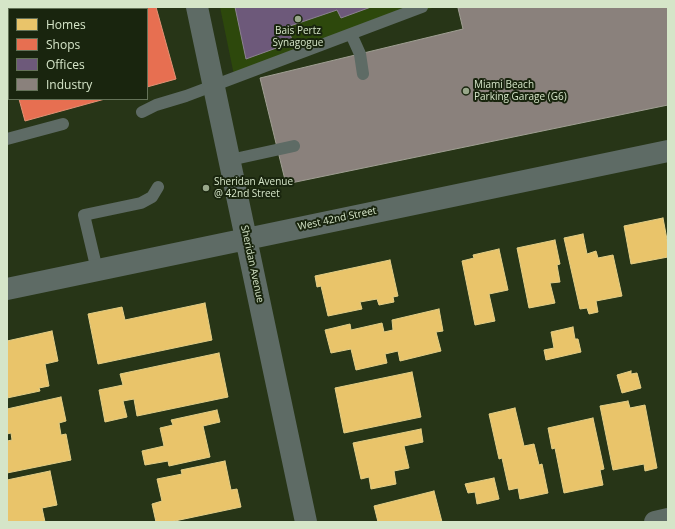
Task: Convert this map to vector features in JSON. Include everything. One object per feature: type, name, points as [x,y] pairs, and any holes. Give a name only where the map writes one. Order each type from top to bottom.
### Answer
[{"type":"street","name":"Sheridan Avenue","points":[[197,7],[306,522]]},
{"type":"street","name":"West 42nd Street","points":[[7,289],[668,151]]},
{"type":"street","points":[[655,522],[668,519]]},
{"type":"lane","points":[[142,112],[156,105],[214,86],[422,7]]},
{"type":"lane","points":[[351,34],[360,54],[363,74]]},
{"type":"lane","points":[[7,139],[63,124]]},
{"type":"lane","points":[[230,160],[294,146]]},
{"type":"lane","points":[[97,270],[84,215],[141,203],[152,197],[158,187]]},
{"type":"shaded area","points":[[220,7],[435,7],[235,80]]},
{"type":"building: Homes","points":[[663,218],[668,245],[668,257],[631,264],[624,226]]},
{"type":"building: Homes","points":[[583,234],[587,254],[596,251],[598,258],[613,255],[622,296],[596,301],[598,312],[589,314],[587,308],[580,309],[564,238]]},
{"type":"building: Homes","points":[[555,240],[560,264],[557,265],[560,282],[550,283],[555,303],[529,308],[517,248]]},
{"type":"building: Homes","points":[[499,249],[508,290],[489,294],[495,321],[475,325],[462,261],[474,258],[473,255]]},
{"type":"building: Homes","points":[[390,260],[398,296],[393,297],[394,302],[379,305],[377,299],[360,302],[362,309],[328,316],[321,286],[317,287],[315,276]]},
{"type":"building: Homes","points":[[205,303],[212,340],[98,364],[88,314],[122,307],[125,320]]},
{"type":"building: Homes","points":[[439,309],[443,331],[436,332],[441,351],[400,361],[398,351],[385,354],[387,363],[356,370],[351,349],[331,353],[325,330],[350,324],[351,330],[382,323],[384,332],[393,330],[392,320]]},
{"type":"building: Homes","points":[[573,327],[575,339],[578,339],[581,352],[546,360],[544,350],[554,348],[551,332]]},
{"type":"building: Homes","points":[[52,331],[58,361],[45,364],[49,386],[39,388],[40,391],[7,398],[7,341]]},
{"type":"building: Homes","points":[[219,353],[228,397],[137,416],[134,399],[123,401],[127,417],[105,422],[99,390],[123,385],[120,374]]},
{"type":"building: Homes","points":[[631,371],[631,374],[637,373],[641,388],[622,393],[617,375]]},
{"type":"building: Homes","points":[[412,372],[421,417],[344,433],[335,388]]},
{"type":"building: Homes","points":[[61,397],[66,421],[59,423],[61,435],[66,434],[71,460],[7,473],[7,441],[12,440],[11,433],[7,434],[7,409]]},
{"type":"building: Homes","points":[[628,401],[630,408],[645,405],[657,468],[645,471],[644,464],[613,470],[600,406]]},
{"type":"building: Homes","points":[[515,408],[524,446],[534,444],[539,465],[542,464],[548,493],[520,499],[518,488],[509,490],[502,458],[499,459],[489,414]]},
{"type":"building: Homes","points":[[217,410],[220,422],[203,426],[210,457],[169,466],[168,461],[145,465],[142,451],[164,446],[160,428],[173,425],[171,420]]},
{"type":"building: Homes","points":[[593,418],[604,469],[600,470],[603,485],[564,493],[555,448],[552,449],[548,428]]},
{"type":"building: Homes","points":[[421,429],[423,442],[404,446],[409,468],[394,471],[396,484],[371,489],[369,477],[361,479],[353,443]]},
{"type":"building: Homes","points":[[225,461],[231,490],[237,489],[241,507],[170,522],[156,522],[152,504],[162,501],[157,479],[182,474],[181,470]]},
{"type":"building: Homes","points":[[50,471],[57,505],[42,508],[45,522],[7,522],[7,480]]},
{"type":"building: Homes","points":[[494,478],[499,499],[477,504],[475,492],[468,493],[465,484]]},
{"type":"building: Homes","points":[[434,491],[442,522],[378,522],[374,506]]},
{"type":"building: Shops","points":[[156,7],[176,79],[148,87],[148,8],[38,8]]},
{"type":"building: Shops","points":[[7,16],[8,16],[8,62]]},
{"type":"building: Shops","points":[[19,100],[101,100],[25,121]]},
{"type":"building: Offices","points":[[235,7],[371,7],[341,18],[337,10],[287,27],[293,42],[246,59]]},
{"type":"building: Industry","name":"Miami Beach Parking Garage (G6)","points":[[668,7],[668,105],[286,184],[260,78],[463,29],[458,8]]},
{"type":"place","name":"Bais Pertz Synagogue","points":[[298,19]]},
{"type":"place","name":"Miami Beach Parking Garage (G6)","points":[[466,91]]},
{"type":"place","name":"Sheridan Avenue @ 42nd Street","points":[[206,188]]}]
